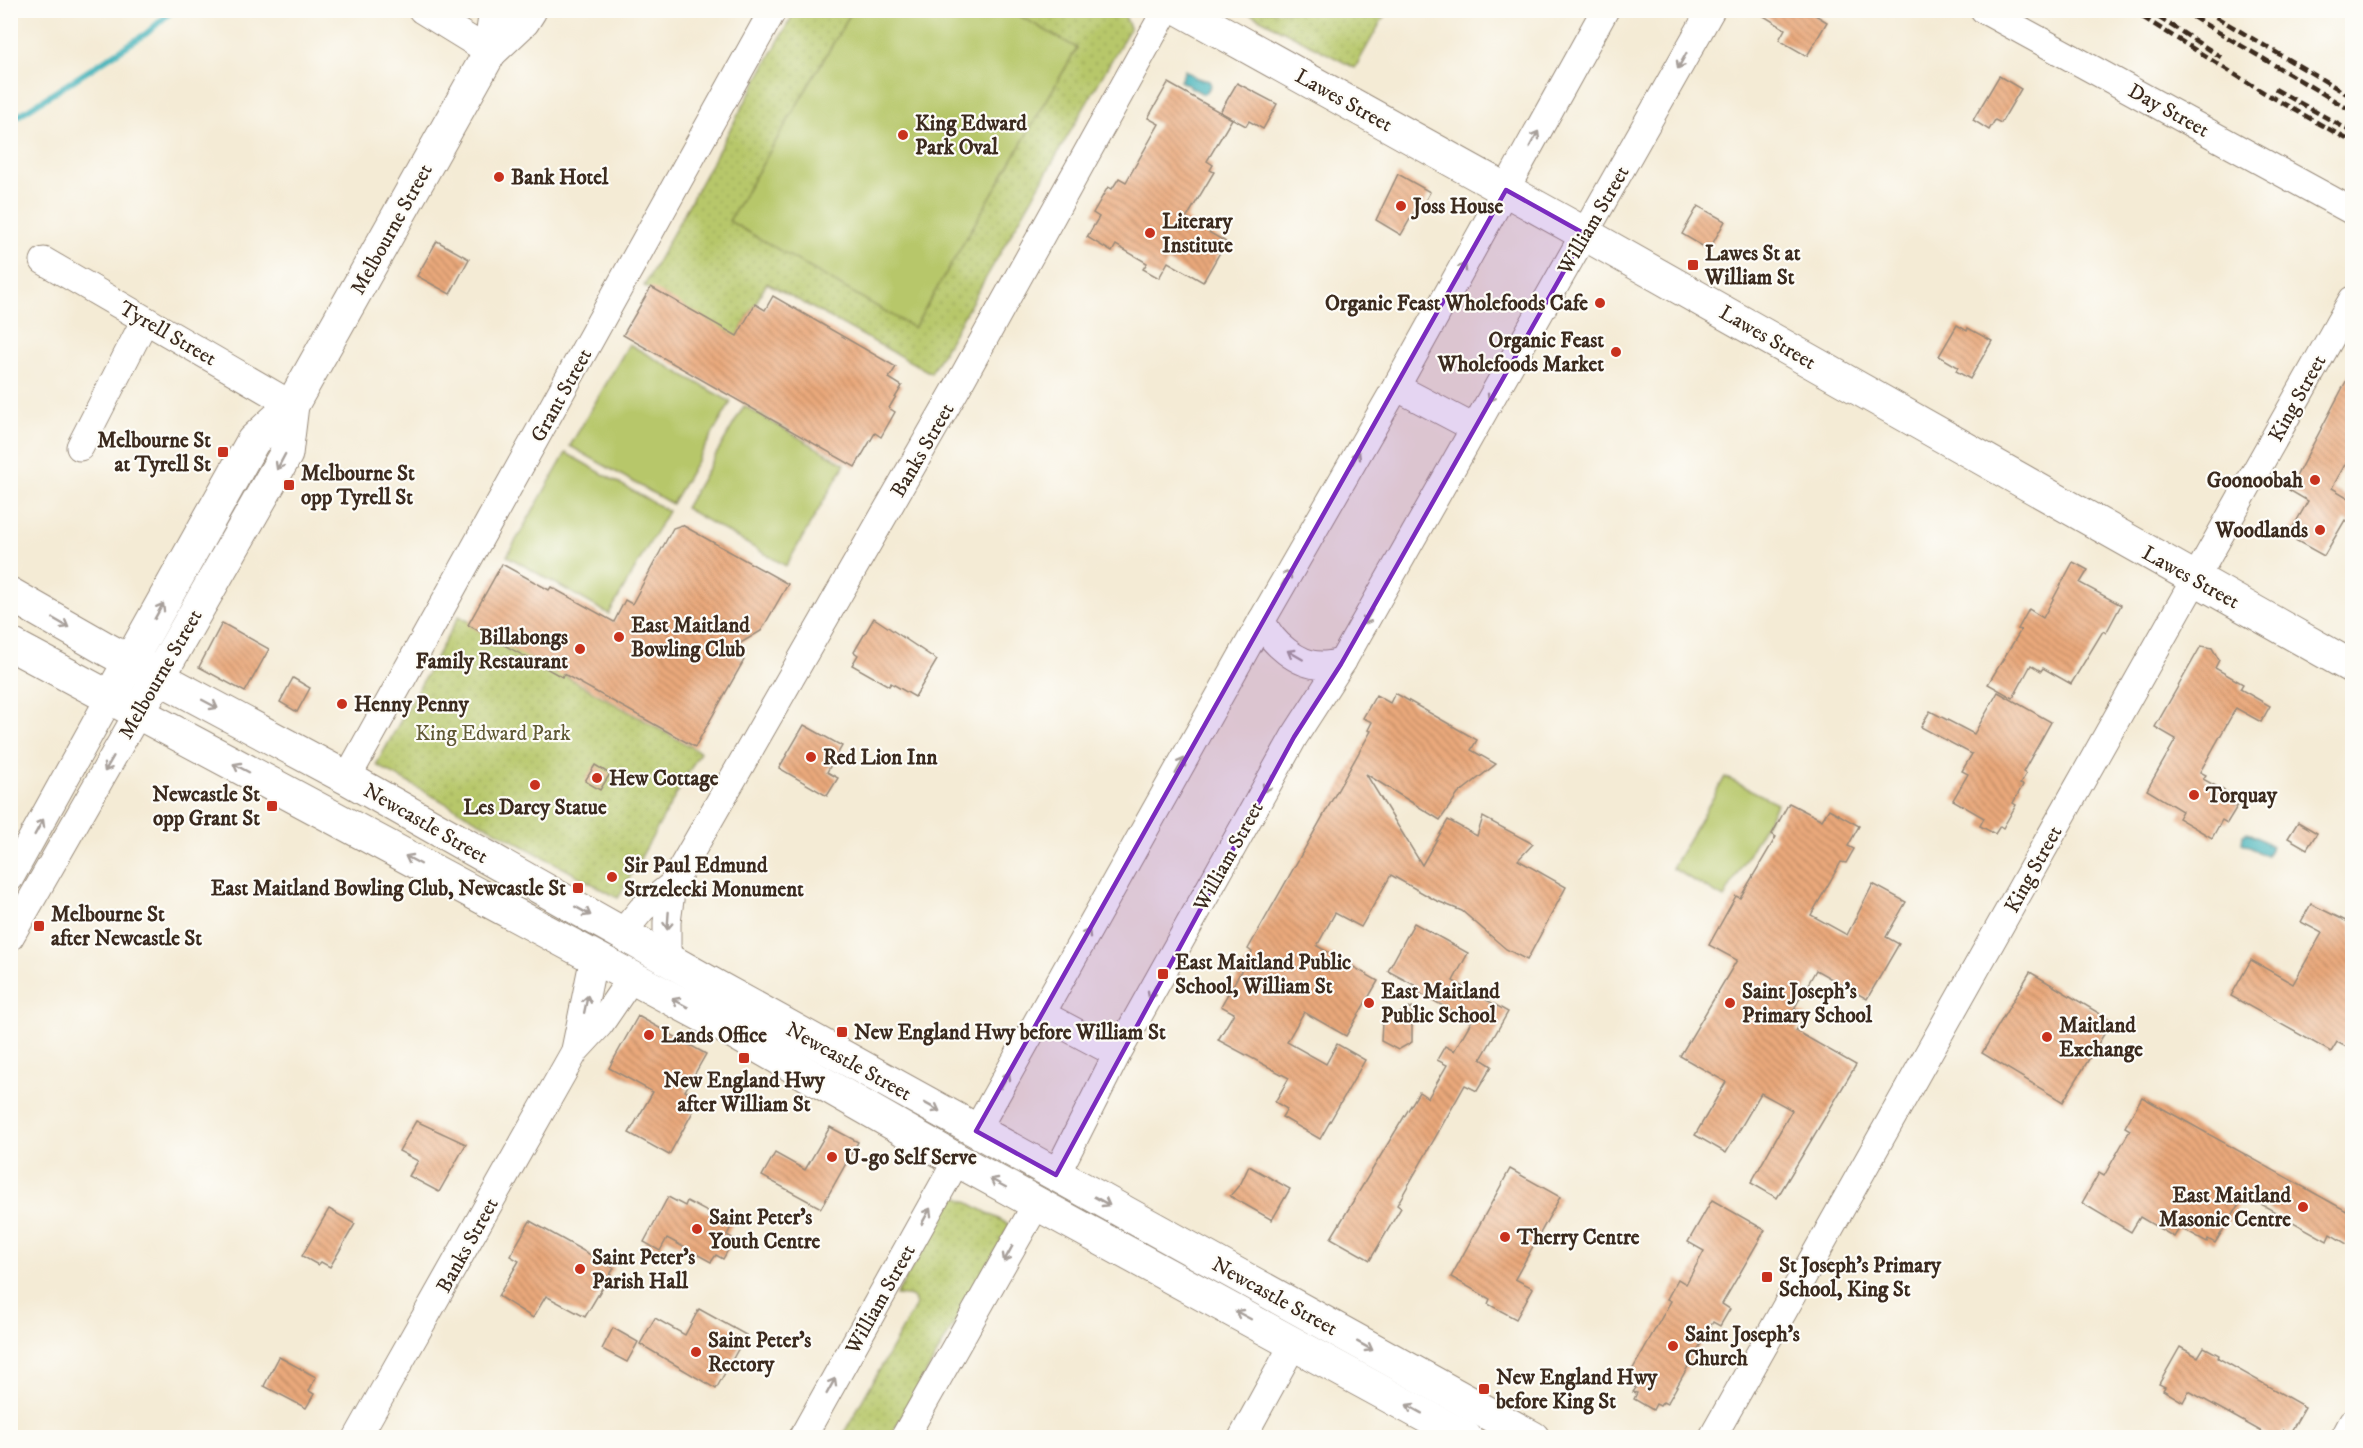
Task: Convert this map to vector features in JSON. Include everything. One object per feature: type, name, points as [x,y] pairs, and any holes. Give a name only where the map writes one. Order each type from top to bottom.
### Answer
[{"type":"main road","name":"Melbourne Street","points":[[490,52],[496,10]]},
{"type":"main road","name":"Melbourne Street","points":[[110,697],[253,441],[292,405],[490,52],[524,21],[530,10]]},
{"type":"main road","name":"Lawes Street","points":[[1182,10],[1585,234],[2352,667]]},
{"type":"main road","name":"Melbourne Street","points":[[138,713],[286,454],[292,405]]},
{"type":"main road","name":"Newcastle Street","points":[[10,594],[130,662],[347,778],[976,1131],[1533,1437]]},
{"type":"main road","name":"Newcastle Street","points":[[10,644],[730,1030],[957,1160],[1466,1437]]},
{"type":"main road","points":[[622,933],[632,977]]},
{"type":"street","points":[[422,10],[490,52]]},
{"type":"street","name":"Grant Street","points":[[347,778],[772,10]]},
{"type":"street","name":"Banks Street","points":[[622,933],[642,909],[672,885],[958,386],[1166,10]]},
{"type":"street","points":[[976,1131],[1262,620],[1396,387],[1605,10]]},
{"type":"street","name":"William Street","points":[[1056,1175],[1117,1054],[1294,737],[1343,661],[1711,10]]},
{"type":"street","name":"Day Street","points":[[1984,10],[2352,211]]},
{"type":"street","name":"Tyrell Street","points":[[44,261],[292,405]]},
{"type":"street","name":"King Street","points":[[1712,1437],[2352,300]]},
{"type":"street","points":[[80,447],[146,320]]},
{"type":"street","points":[[1396,387],[1474,428]]},
{"type":"street","points":[[1262,620],[1267,634],[1274,643],[1309,663],[1324,666],[1343,661]]},
{"type":"street","name":"Melbourne Street","points":[[10,878],[110,697]]},
{"type":"street","name":"Melbourne Street","points":[[10,937],[138,713]]},
{"type":"street","name":"Banks Street","points":[[667,958],[667,922],[672,885]]},
{"type":"street","name":"Banks Street","points":[[575,1051],[594,957]]},
{"type":"street","name":"Banks Street","points":[[357,1437],[575,1051],[600,1024],[632,977]]},
{"type":"street","points":[[1042,1014],[1117,1054]]},
{"type":"street","name":"William Street","points":[[802,1437],[957,1160]]},
{"type":"street","points":[[904,1437],[1037,1203]]},
{"type":"street","points":[[1242,1437],[1294,1343]]},
{"type":"street","points":[[2344,1437],[2352,1423]]},
{"type":"highlighted area","points":[[1506,190],[1585,234],[1341,664],[1294,737],[1056,1175],[976,1131]]},
{"type":"green space","name":"King Edward Park Oval","points":[[795,11],[1123,11],[1130,28],[931,373],[767,283],[736,338],[644,286]]},
{"type":"green space","name":"King Edward Park Oval","points":[[852,11],[1011,11],[1077,48],[914,328],[729,221]]},
{"type":"green space","points":[[1245,11],[1387,11],[1355,68]]},
{"type":"green space","points":[[629,344],[731,402],[672,504],[570,446]]},
{"type":"green space","points":[[744,406],[845,464],[786,566],[685,508]]},
{"type":"green space","points":[[566,453],[668,511],[609,614],[507,556]]},
{"type":"green space","name":"King Edward Park","points":[[459,616],[700,752],[618,898],[376,765]]},
{"type":"green space","points":[[1725,777],[1777,803],[1724,898],[1672,868]]},
{"type":"green space","points":[[954,1195],[1010,1225],[890,1437],[841,1438],[916,1305],[913,1297],[896,1295]]},
{"type":"water","points":[[1185,70],[1197,78],[1209,81],[1211,85],[1206,93],[1203,94],[1180,81]]},
{"type":"water","points":[[2248,832],[2272,846],[2266,856],[2242,843],[2243,834]]},
{"type":"building","points":[[1754,10],[1807,10],[1827,22],[1807,56],[1779,40],[1785,29]]},
{"type":"building","points":[[1999,76],[2021,89],[2001,123],[1995,120],[1989,130],[1973,120]]},
{"type":"building","points":[[1168,83],[1232,119],[1207,161],[1213,165],[1210,170],[1214,172],[1186,219],[1226,242],[1203,282],[1168,262],[1159,278],[1143,269],[1147,263],[1116,245],[1112,252],[1087,237],[1099,217],[1093,213],[1108,187],[1112,189],[1119,178],[1126,182],[1159,124],[1148,118]]},
{"type":"building","points":[[1237,83],[1277,104],[1263,129],[1249,121],[1246,126],[1220,112]]},
{"type":"building","name":"Joss House","points":[[1398,174],[1430,192],[1418,214],[1414,212],[1401,235],[1376,220]]},
{"type":"building","points":[[1698,206],[1725,221],[1709,250],[1682,234]]},
{"type":"building","points":[[437,241],[469,259],[450,294],[417,276]]},
{"type":"building","points":[[651,287],[737,336],[755,304],[765,310],[773,296],[896,367],[889,378],[902,386],[889,408],[895,412],[881,437],[875,433],[855,467],[623,335]]},
{"type":"building","points":[[1957,325],[1967,331],[1968,328],[1992,341],[1970,379],[1956,371],[1958,367],[1939,356]]},
{"type":"building","points":[[2352,370],[2352,452],[2332,488],[2352,500],[2352,524],[2345,520],[2324,556],[2288,536],[2308,501],[2289,490]]},
{"type":"building","name":"East Maitland Bowling Club","points":[[682,525],[788,584],[761,631],[727,651],[744,660],[695,747],[564,674],[562,677],[468,625],[502,564],[549,590],[551,587],[614,622],[625,600],[632,604],[673,528]]},
{"type":"building","points":[[2073,562],[2088,570],[2080,583],[2121,605],[2106,633],[2103,631],[2071,684],[2043,668],[2041,671],[2031,665],[2013,698],[1988,684],[2021,630],[2018,629],[2029,609],[2043,618]]},
{"type":"building","points":[[874,618],[937,660],[915,697],[891,683],[889,686],[852,665],[858,655],[854,652]]},
{"type":"building","points":[[222,623],[269,649],[245,692],[199,667]]},
{"type":"building","points":[[2201,646],[2212,648],[2219,660],[2215,668],[2243,684],[2240,689],[2270,706],[2261,722],[2236,708],[2200,772],[2206,775],[2203,779],[2241,800],[2227,823],[2222,820],[2212,838],[2178,818],[2182,811],[2147,790],[2176,739],[2155,727]]},
{"type":"building","points":[[293,678],[310,688],[297,712],[280,702]]},
{"type":"building","points":[[1998,692],[2051,722],[2023,772],[2026,774],[2020,784],[2023,785],[2013,803],[2016,805],[2003,828],[2000,826],[1995,834],[1980,826],[1984,818],[1953,800],[1968,774],[1962,771],[1972,754],[1921,727],[1930,711],[1974,734]]},
{"type":"building","points":[[1395,693],[1477,740],[1471,750],[1496,764],[1458,794],[1440,820],[1366,774],[1422,865],[1448,820],[1477,836],[1483,817],[1533,844],[1518,860],[1566,887],[1527,960],[1506,949],[1462,911],[1435,900],[1391,875],[1361,927],[1335,913],[1317,946],[1378,981],[1346,1036],[1304,1012],[1287,1042],[1326,1064],[1337,1044],[1365,1060],[1320,1139],[1282,1117],[1287,1109],[1275,1102],[1289,1078],[1218,1040],[1234,1013],[1221,1006],[1252,952],[1248,949],[1371,731],[1368,730],[1372,722],[1363,718],[1376,695],[1390,703]]},
{"type":"building","name":"Red Lion Inn","points":[[804,725],[842,746],[827,772],[838,778],[827,796],[779,768]]},
{"type":"building","name":"Hew Cottage","points":[[595,765],[610,774],[600,790],[585,781]]},
{"type":"building","points":[[1789,803],[1822,820],[1829,809],[1859,826],[1848,846],[1854,849],[1846,863],[1841,862],[1811,915],[1847,935],[1873,884],[1906,902],[1886,937],[1899,944],[1867,999],[1816,970],[1794,1009],[1806,1015],[1796,1031],[1856,1065],[1777,1198],[1751,1183],[1792,1110],[1761,1093],[1726,1153],[1695,1135],[1726,1082],[1680,1056],[1737,960],[1709,945],[1736,896],[1740,898],[1776,837],[1772,834]]},
{"type":"building","points":[[2298,822],[2317,833],[2307,849],[2288,838]]},
{"type":"building","points":[[2311,904],[2352,924],[2352,1050],[2337,1042],[2331,1052],[2231,996],[2251,960],[2293,984],[2322,933],[2301,922]]},
{"type":"building","points":[[1414,923],[1468,953],[1453,981],[1508,1012],[1481,1059],[1492,1066],[1477,1091],[1465,1085],[1397,1205],[1401,1208],[1370,1260],[1331,1238],[1419,1092],[1428,1098],[1447,1065],[1437,1060],[1445,1046],[1454,1051],[1471,1022],[1462,1017],[1464,1012],[1459,1015],[1416,991],[1418,987],[1388,971]]},
{"type":"building","name":"Maitland Exchange","points":[[2030,972],[2112,1021],[2063,1102],[1982,1053]]},
{"type":"building","points":[[1412,1007],[1412,1042],[1398,1050],[1381,1041],[1382,1022]]},
{"type":"building","points":[[638,1016],[706,1054],[685,1091],[700,1099],[669,1155],[629,1133],[653,1092],[609,1068]]},
{"type":"building","points":[[2142,1097],[2352,1214],[2352,1247],[2330,1234],[2327,1241],[2245,1195],[2215,1243],[2208,1239],[2207,1242],[2180,1227],[2174,1237],[2140,1217],[2131,1232],[2082,1203],[2099,1173],[2104,1176],[2130,1130],[2125,1127]]},
{"type":"building","points":[[416,1121],[466,1144],[439,1192],[409,1176],[418,1161],[399,1151]]},
{"type":"building","points":[[830,1127],[858,1142],[821,1208],[762,1176],[775,1153],[805,1170]]},
{"type":"building","points":[[1249,1166],[1290,1189],[1272,1220],[1230,1196],[1241,1183]]},
{"type":"building","name":"Therry Centre","points":[[1510,1169],[1560,1197],[1515,1279],[1533,1288],[1516,1319],[1488,1304],[1490,1299],[1451,1277]]},
{"type":"building","name":"Saint Peter's Youth Centre","points":[[668,1197],[685,1206],[687,1201],[732,1225],[727,1235],[734,1239],[723,1259],[716,1255],[711,1262],[667,1238],[660,1251],[644,1242]]},
{"type":"building","points":[[1712,1200],[1765,1230],[1722,1304],[1730,1309],[1720,1326],[1713,1322],[1667,1404],[1663,1402],[1660,1406],[1656,1404],[1653,1410],[1634,1399],[1637,1393],[1633,1392],[1636,1388],[1626,1381],[1671,1301],[1667,1299],[1678,1279],[1686,1284],[1704,1251],[1688,1242]]},
{"type":"building","points":[[329,1209],[355,1224],[330,1267],[321,1262],[318,1265],[302,1256]]},
{"type":"building","name":"Saint Peter's Parish Hall","points":[[530,1221],[614,1268],[585,1317],[546,1296],[533,1318],[498,1296],[519,1261],[510,1256]]},
{"type":"building","name":"Saint Peter's Rectory","points":[[699,1309],[746,1335],[716,1389],[640,1344],[655,1318],[685,1335]]},
{"type":"building","points":[[613,1328],[638,1342],[627,1362],[602,1349]]},
{"type":"building","points":[[2180,1347],[2198,1357],[2204,1347],[2219,1355],[2218,1358],[2305,1407],[2290,1433],[2284,1430],[2279,1437],[2271,1437],[2189,1391],[2183,1402],[2163,1390],[2165,1387],[2159,1384]]},
{"type":"building","points":[[279,1357],[316,1377],[309,1391],[314,1394],[306,1408],[264,1386]]},
{"type":"waterway","points":[[10,121],[147,33],[173,10]]},
{"type":"railway","points":[[2131,10],[2263,92],[2352,142]]},
{"type":"railway","points":[[2147,10],[2221,57]]},
{"type":"railway","points":[[2181,10],[2352,111]]},
{"type":"railway","points":[[2204,10],[2352,97]]},
{"type":"railway","points":[[2275,89],[2352,132]]},
{"type":"place","name":"King Edward Park Oval","points":[[903,135]]},
{"type":"place","name":"Bank Hotel","points":[[499,177]]},
{"type":"place","name":"Joss House","points":[[1401,206]]},
{"type":"place","name":"Literary Institute","points":[[1150,233]]},
{"type":"place","name":"Lawes St at William St","points":[[1693,265]]},
{"type":"place","name":"Organic Feast Wholefoods Cafe","points":[[1600,303]]},
{"type":"place","name":"Organic Feast Wholefoods Market","points":[[1616,352]]},
{"type":"place","name":"Melbourne St at Tyrell St","points":[[223,452]]},
{"type":"place","name":"Goonoobah","points":[[2315,480]]},
{"type":"place","name":"Melbourne St opp Tyrell St","points":[[289,485]]},
{"type":"place","name":"Woodlands","points":[[2320,530]]},
{"type":"place","name":"East Maitland Bowling Club","points":[[619,637]]},
{"type":"place","name":"Billabongs Family Restaurant","points":[[580,649]]},
{"type":"place","name":"Henny Penny","points":[[342,704]]},
{"type":"place","name":"Red Lion Inn","points":[[811,757]]},
{"type":"place","name":"Hew Cottage","points":[[597,778]]},
{"type":"place","name":"Les Darcy Statue","points":[[535,785]]},
{"type":"place","name":"Torquay","points":[[2194,795]]},
{"type":"place","name":"Newcastle St opp Grant St","points":[[272,806]]},
{"type":"place","name":"Sir Paul Edmund Strzelecki Monument","points":[[612,877]]},
{"type":"place","name":"East Maitland Bowling Club, Newcastle St","points":[[578,888]]},
{"type":"place","name":"Melbourne St after Newcastle St","points":[[39,926]]},
{"type":"place","name":"East Maitland Public School, William St","points":[[1163,974]]},
{"type":"place","name":"East Maitland Public School","points":[[1369,1003]]},
{"type":"place","name":"Saint Joseph's Primary School","points":[[1730,1003]]},
{"type":"place","name":"New England Hwy before William St","points":[[842,1032]]},
{"type":"place","name":"Lands Office","points":[[649,1035]]},
{"type":"place","name":"Maitland Exchange","points":[[2047,1037]]},
{"type":"place","name":"New England Hwy after William St","points":[[744,1058]]},
{"type":"place","name":"U-go Self Serve","points":[[832,1157]]},
{"type":"place","name":"East Maitland Masonic Centre","points":[[2303,1207]]},
{"type":"place","name":"Saint Peter's Youth Centre","points":[[697,1229]]},
{"type":"place","name":"Therry Centre","points":[[1505,1237]]},
{"type":"place","name":"Saint Peter's Parish Hall","points":[[580,1269]]},
{"type":"place","name":"St Joseph's Primary School, King St","points":[[1767,1277]]},
{"type":"place","name":"Saint Joseph's Church","points":[[1673,1346]]},
{"type":"place","name":"Saint Peter's Rectory","points":[[696,1352]]},
{"type":"place","name":"New England Hwy before King St","points":[[1484,1389]]}]
